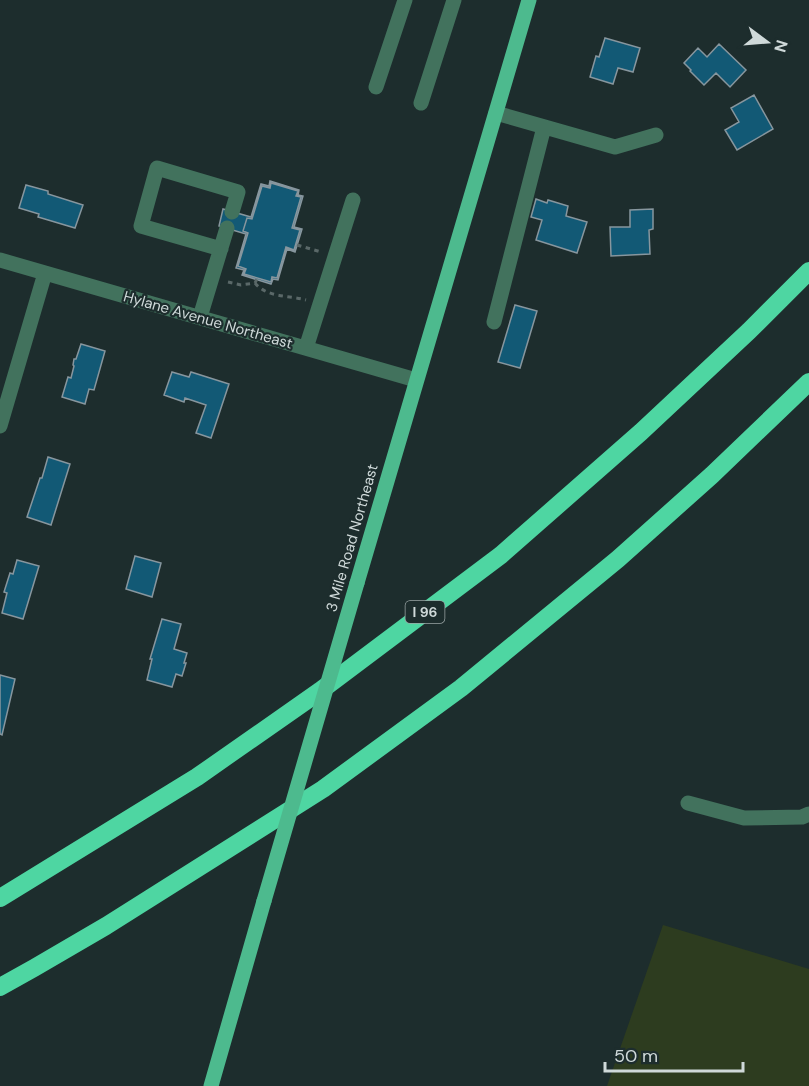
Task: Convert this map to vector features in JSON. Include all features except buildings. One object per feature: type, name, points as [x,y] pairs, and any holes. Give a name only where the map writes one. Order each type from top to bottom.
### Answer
[{"type":"highway","name":"I 96","points":[[0,898],[56,866],[197,777],[320,691],[501,555],[642,432],[809,271]]},
{"type":"highway","points":[[0,987],[106,926],[313,795],[461,688],[618,559],[712,475],[809,382]]},
{"type":"main road","name":"3 Mile Road Northeast","points":[[211,1086],[529,0]]},
{"type":"street","points":[[376,87],[405,0]]},
{"type":"street","points":[[421,103],[454,0]]},
{"type":"street","points":[[496,114],[615,147],[656,135]]},
{"type":"street","points":[[494,322],[544,127]]},
{"type":"street","points":[[221,249],[141,226],[157,168],[238,192],[232,212]]},
{"type":"street","points":[[306,348],[353,200]]},
{"type":"street","points":[[200,317],[227,228]]},
{"type":"street","name":"Hylane Avenue Northeast","points":[[0,260],[416,380]]},
{"type":"street","points":[[0,426],[45,273]]},
{"type":"street","points":[[688,803],[744,818],[802,817],[809,814]]},
{"type":"path","points":[[297,245],[335,256]]},
{"type":"path","points":[[212,278],[241,285],[256,281],[260,289],[265,291],[320,304]]},
{"type":"green space","points":[[663,925],[809,969],[809,1086],[607,1086]]}]
